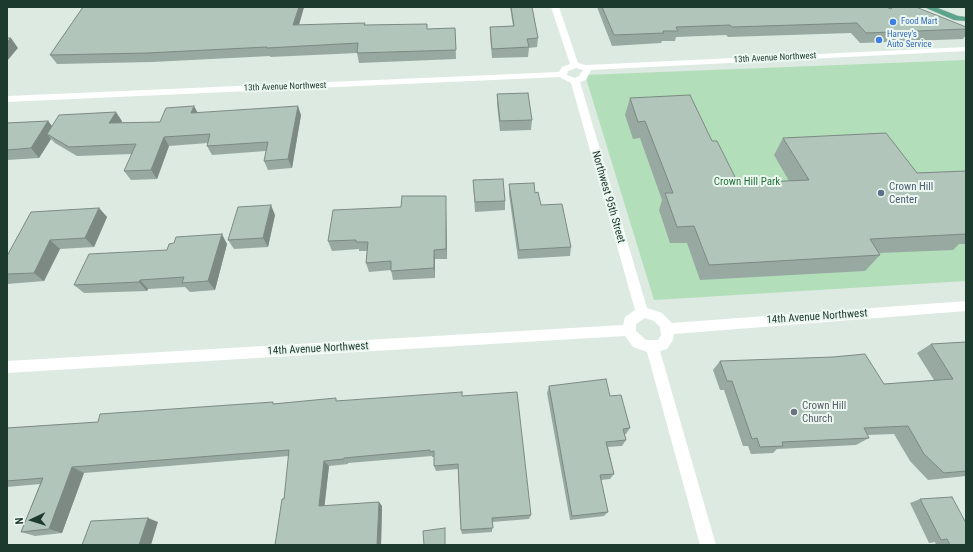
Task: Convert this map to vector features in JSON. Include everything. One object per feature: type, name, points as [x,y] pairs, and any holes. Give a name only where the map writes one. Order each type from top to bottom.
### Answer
[{"type":"main road","points":[[928,7],[957,18],[966,19]]},
{"type":"main road","points":[[957,18],[966,25]]},
{"type":"street","points":[[555,7],[574,65]]},
{"type":"street","name":"13th Avenue Northwest","points":[[585,68],[966,49]]},
{"type":"street","points":[[574,65],[585,68],[587,72],[584,77],[575,81],[566,79],[563,74],[565,69],[574,65]]},
{"type":"street","name":"13th Avenue Northwest","points":[[7,99],[563,74]]},
{"type":"street","name":"Northwest 95th Street","points":[[575,81],[642,314]]},
{"type":"street","name":"14th Avenue Northwest","points":[[668,329],[966,306]]},
{"type":"street","points":[[642,314],[652,314],[663,321],[668,329],[666,341],[662,345],[652,347],[638,343],[633,338],[630,330],[630,321],[634,317],[642,314]]},
{"type":"street","name":"14th Avenue Northwest","points":[[7,367],[630,330]]},
{"type":"street","points":[[652,347],[708,545]]},
{"type":"green space","name":"Crown Hill Park","points":[[966,60],[966,281],[654,300],[585,75]]},
{"type":"building","points":[[83,7],[299,7],[293,25],[365,23],[364,25],[427,24],[427,29],[455,28],[456,50],[357,53],[358,43],[147,53],[50,55]]},
{"type":"building","points":[[511,7],[532,7],[538,38],[527,39],[529,47],[492,49],[490,27],[514,26]]},
{"type":"building","points":[[602,7],[886,7],[891,9],[893,7],[916,7],[966,27],[966,29],[866,33],[857,23],[732,27],[730,25],[676,27],[678,31],[614,35]]},
{"type":"building","points":[[528,93],[532,120],[500,121],[497,94]]},
{"type":"building","name":"Crown Hill Center","points":[[690,95],[712,141],[717,141],[738,183],[809,180],[783,138],[886,133],[917,173],[966,171],[966,234],[870,239],[880,255],[709,265],[694,226],[677,227],[665,193],[673,193],[645,121],[638,122],[630,98]]},
{"type":"building","points":[[194,106],[191,113],[298,106],[288,159],[264,161],[268,142],[207,146],[210,134],[164,137],[151,170],[124,171],[136,144],[69,147],[47,134],[59,115],[116,112],[109,123],[160,122],[166,108]]},
{"type":"building","points":[[48,121],[31,148],[7,150],[7,123]]},
{"type":"building","points":[[503,179],[505,201],[475,202],[473,180]]},
{"type":"building","points":[[534,183],[535,193],[538,192],[541,205],[562,204],[571,247],[519,250],[509,184]]},
{"type":"building","points":[[402,196],[446,196],[446,249],[434,250],[434,268],[391,271],[391,261],[366,263],[368,242],[356,242],[356,240],[328,241],[333,210],[401,207]]},
{"type":"building","points":[[271,205],[263,238],[228,240],[238,207]]},
{"type":"building","points":[[99,208],[85,238],[50,240],[34,273],[7,274],[7,256],[31,212]]},
{"type":"building","points":[[222,234],[208,281],[182,283],[184,277],[140,280],[139,282],[74,285],[89,254],[167,250],[169,244],[174,243],[176,237]]},
{"type":"building","points":[[966,342],[966,471],[944,473],[924,454],[908,426],[864,428],[869,438],[782,442],[783,446],[760,447],[757,438],[752,439],[732,381],[727,381],[720,361],[833,357],[865,354],[884,384],[953,379],[931,344]]},
{"type":"building","points":[[606,379],[610,396],[621,395],[630,428],[623,429],[626,440],[606,442],[614,474],[600,475],[608,512],[572,516],[549,386]]},
{"type":"building","points":[[462,392],[462,396],[517,392],[531,515],[492,518],[493,528],[461,530],[458,464],[434,466],[434,451],[430,452],[430,450],[324,461],[319,506],[379,502],[377,545],[275,545],[282,499],[284,499],[289,450],[72,467],[49,529],[21,532],[43,478],[7,481],[7,428],[98,422],[100,414],[273,402],[273,404],[336,398],[336,401]]},
{"type":"building","points":[[952,497],[966,523],[966,545],[950,545],[947,539],[941,540],[920,499]]},
{"type":"building","points":[[148,518],[139,545],[82,545],[91,521]]},
{"type":"building","points":[[445,528],[445,545],[424,545],[423,531]]},
{"type":"place","name":"Food Mart","points":[[893,22]]},
{"type":"place","name":"Harvey's Auto Service","points":[[879,40]]},
{"type":"place","name":"Crown Hill Center","points":[[881,193]]},
{"type":"place","name":"Crown Hill Church","points":[[794,412]]}]
